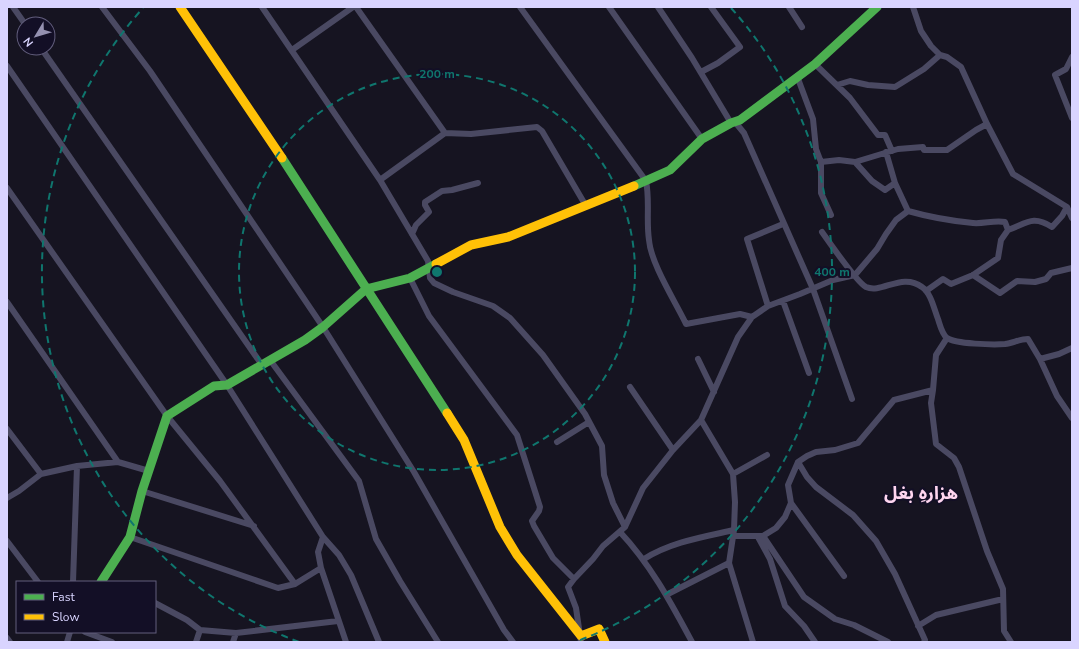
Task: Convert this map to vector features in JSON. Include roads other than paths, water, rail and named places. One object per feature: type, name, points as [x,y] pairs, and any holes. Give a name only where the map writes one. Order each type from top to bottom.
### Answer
[{"type":"street","points":[[13,7],[19,16]]},
{"type":"street","points":[[102,7],[154,78],[323,327],[414,472],[504,630],[513,642]]},
{"type":"street","points":[[180,7],[264,129],[464,440],[500,527],[518,555],[581,639]]},
{"type":"street","points":[[262,7],[380,180],[428,261],[430,278],[434,284],[493,306],[510,318],[543,355],[585,414],[602,446],[604,474],[613,503],[625,527]]},
{"type":"street","points":[[292,50],[355,7],[445,133]]},
{"type":"street","points":[[520,7],[646,181],[648,190],[649,240],[656,264],[686,324],[740,314],[752,317]]},
{"type":"street","points":[[609,7],[702,139]]},
{"type":"street","points":[[658,7],[733,122],[744,133],[813,289],[852,399]]},
{"type":"street","points":[[700,72],[718,63],[740,47],[711,7]]},
{"type":"street","points":[[788,7],[802,27]]},
{"type":"street","points":[[103,581],[130,537],[142,491],[167,416],[214,386],[227,385],[305,340],[323,327],[366,289],[410,278],[471,245],[508,237],[670,170],[702,139],[733,122],[815,64],[867,11],[877,7]]},
{"type":"street","points":[[913,7],[921,31],[931,46],[940,56],[947,58],[961,67],[987,124],[1014,174],[1070,207],[1072,218]]},
{"type":"street","points":[[47,56],[266,362],[359,481],[376,539],[438,642]]},
{"type":"street","points":[[837,85],[850,81],[868,85],[895,87],[924,69],[940,56]]},
{"type":"street","points":[[1072,57],[1066,69],[1055,75],[1072,118]]},
{"type":"street","points":[[815,64],[850,98],[878,135],[885,135],[895,183],[908,211],[975,223],[998,221],[1005,222],[1008,230]]},
{"type":"street","points":[[7,66],[227,385],[323,537],[339,555],[351,575],[379,642]]},
{"type":"street","points":[[797,76],[813,119],[816,149],[821,162],[821,193],[831,215]]},
{"type":"street","points":[[821,162],[839,160],[855,162],[889,152],[923,147],[924,150],[947,150],[987,124]]},
{"type":"street","points":[[380,180],[445,133],[471,134],[537,127],[542,131],[586,206]]},
{"type":"street","points":[[855,162],[872,182],[885,190],[895,183]]},
{"type":"street","points":[[412,234],[416,225],[429,212],[425,202],[442,190],[452,190],[478,183]]},
{"type":"street","points":[[7,188],[167,416],[220,481],[295,584]]},
{"type":"street","points":[[926,291],[943,279],[951,284],[973,275],[998,258],[1001,240],[1008,230],[1034,220],[1043,221],[1052,227],[1070,207]]},
{"type":"street","points":[[581,639],[576,608],[568,588],[574,578],[593,560],[603,546],[625,527],[643,488],[673,450],[701,420],[738,337],[752,317],[768,306],[833,280],[855,275],[877,249],[896,220],[908,211]]},
{"type":"street","points":[[768,306],[747,240],[783,224]]},
{"type":"street","points":[[822,232],[866,287],[874,288],[910,281],[922,287],[926,291],[943,332],[947,338],[955,342],[988,344],[1005,344],[1028,339],[1040,359],[1057,396],[1072,418]]},
{"type":"street","points":[[973,275],[1000,293],[1017,281],[1035,282],[1046,279],[1051,273],[1072,268]]},
{"type":"street","points":[[410,278],[429,316],[517,435],[540,507],[532,521],[553,558],[574,578]]},
{"type":"street","points":[[783,301],[809,372]]},
{"type":"street","points":[[7,302],[118,462]]},
{"type":"street","points":[[947,338],[936,355],[931,403],[936,444],[954,458],[959,467],[987,552],[1003,589],[1004,630],[1011,642]]},
{"type":"street","points":[[1040,359],[1059,354],[1072,348]]},
{"type":"street","points":[[698,359],[714,392]]},
{"type":"street","points":[[630,387],[673,450]]},
{"type":"street","points":[[844,576],[791,503],[788,485],[798,462],[816,452],[835,450],[858,443],[894,400],[933,390]]},
{"type":"street","points":[[701,420],[733,474],[735,502],[734,533],[729,563],[753,642]]},
{"type":"street","points":[[556,442],[589,422]]},
{"type":"street","points":[[7,429],[41,474]]},
{"type":"street","points":[[733,474],[767,455]]},
{"type":"street","points":[[7,498],[19,491],[41,474],[77,466],[118,462],[149,471]]},
{"type":"street","points":[[798,462],[807,477],[816,487],[853,515],[876,541],[895,574],[925,641]]},
{"type":"street","points":[[73,581],[77,466]]},
{"type":"street","points":[[142,491],[254,526]]},
{"type":"street","points":[[644,559],[655,552],[684,542],[734,533],[761,537],[776,528],[785,517],[791,503]]},
{"type":"street","points":[[620,532],[644,559],[692,642]]},
{"type":"street","points":[[130,537],[278,588],[295,584],[321,568]]},
{"type":"street","points":[[323,537],[318,552],[321,568],[346,642]]},
{"type":"street","points":[[761,537],[785,606],[804,626],[815,642]]},
{"type":"street","points":[[761,537],[804,596],[835,619],[854,625],[888,642]]},
{"type":"street","points":[[7,541],[37,581]]},
{"type":"street","points":[[666,595],[729,563]]},
{"type":"street","points":[[918,626],[936,615],[1003,599]]},
{"type":"street","points":[[156,604],[187,620],[200,630],[236,632],[338,621]]},
{"type":"street","points":[[581,639],[599,629],[601,630],[605,642]]},
{"type":"street","points":[[196,642],[200,630]]},
{"type":"street","points":[[233,642],[236,632]]},
{"type":"street","points":[[88,633],[112,642]]},
{"type":"street","points":[[7,638],[10,642]]},
{"type":"district","name":"هزارهِ بغل","points":[[921,493]]}]
